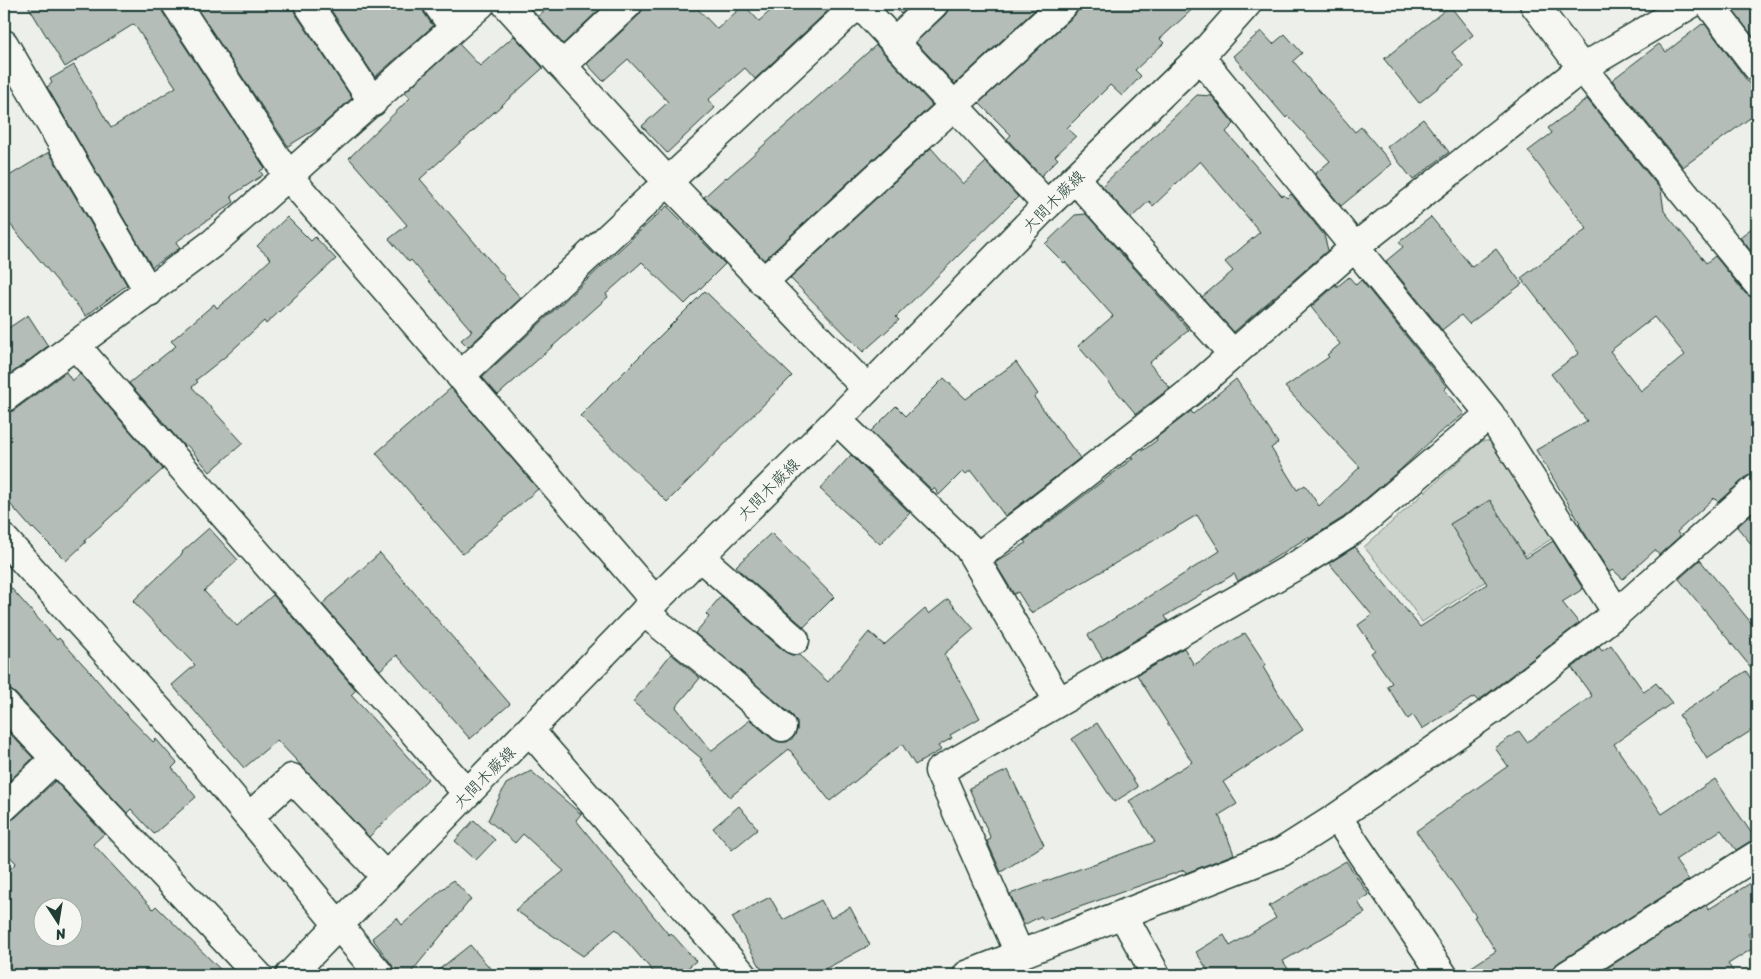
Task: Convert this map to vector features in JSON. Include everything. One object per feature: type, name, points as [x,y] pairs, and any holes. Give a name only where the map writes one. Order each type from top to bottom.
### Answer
[{"type":"street","points":[[176,4],[289,177],[460,376],[650,606],[720,674],[782,728]]},
{"type":"street","points":[[308,4],[373,102]]},
{"type":"street","points":[[437,4],[454,28]]},
{"type":"street","points":[[4,398],[214,243],[482,4]]},
{"type":"street","points":[[506,4],[668,182],[867,389]]},
{"type":"street","points":[[562,66],[628,4]]},
{"type":"street","points":[[460,376],[859,4],[1047,205]]},
{"type":"street","points":[[895,41],[934,4]]},
{"type":"street","points":[[763,282],[1064,4]]},
{"type":"street","name":"大間木蕨線","points":[[290,975],[650,606],[837,420],[1047,205],[1200,57],[1247,4]]},
{"type":"street","points":[[1534,4],[1582,68],[1757,283]]},
{"type":"street","points":[[975,559],[1189,393],[1355,247],[1582,68],[1691,4]]},
{"type":"street","points":[[1710,4],[1757,67]]},
{"type":"street","points":[[4,44],[149,292]]},
{"type":"street","points":[[1200,57],[1490,414],[1617,613]]},
{"type":"street","points":[[1075,179],[1233,354]]},
{"type":"street","points":[[76,346],[467,793]]},
{"type":"street","points":[[1020,955],[939,771],[1302,562],[1353,530],[1490,414]]},
{"type":"street","points":[[837,420],[968,547],[1059,702]]},
{"type":"street","points":[[966,975],[1282,852],[1337,817],[1492,710],[1617,613],[1757,488]]},
{"type":"street","points":[[4,539],[174,727],[380,975]]},
{"type":"street","points":[[700,557],[795,640]]},
{"type":"street","points":[[4,704],[258,975]]},
{"type":"street","points":[[530,730],[743,975]]},
{"type":"street","points":[[4,806],[55,759]]},
{"type":"street","points":[[249,816],[292,778],[386,877]]},
{"type":"street","points":[[1337,817],[1443,975]]},
{"type":"street","points":[[1568,975],[1757,855]]},
{"type":"street","points":[[1123,915],[1156,975]]},
{"type":"shaded area","points":[[1482,441],[1496,441],[1553,538],[1422,622],[1400,590],[1364,547]]},
{"type":"building","points":[[27,4],[161,4],[163,13],[265,168],[260,171],[263,175],[231,196],[234,202],[176,242],[180,248],[152,267],[47,87],[52,83],[50,79],[74,65],[111,128],[176,87],[134,24],[65,67]]},
{"type":"building","points":[[194,4],[293,4],[295,13],[352,98],[321,126],[288,146]]},
{"type":"building","points":[[327,4],[422,4],[424,13],[433,26],[375,77]]},
{"type":"building","points":[[552,4],[605,4],[563,44],[538,16]]},
{"type":"building","points":[[643,4],[693,4],[717,29],[744,5],[759,21],[778,4],[835,4],[755,79],[745,68],[708,100],[715,108],[667,153],[642,126],[668,102],[628,59],[603,81],[587,64],[639,15],[643,9]]},
{"type":"building","points":[[891,4],[912,4],[901,14]]},
{"type":"building","points":[[949,4],[1041,4],[955,84],[916,42],[945,15],[949,9]]},
{"type":"building","points":[[1079,4],[1198,4],[1160,39],[1164,43],[1135,70],[1141,76],[1122,96],[1110,85],[1067,128],[1076,136],[1055,156],[1058,159],[1041,176],[1007,139],[1011,135],[979,103],[1075,15],[1079,9]]},
{"type":"building","points":[[1737,4],[1757,4],[1757,42],[1731,8]]},
{"type":"building","points":[[1450,6],[1473,35],[1452,52],[1464,67],[1419,103],[1384,59]]},
{"type":"building","points":[[1702,24],[1705,24],[1757,94],[1757,113],[1683,167],[1612,80],[1659,44],[1666,52]]},
{"type":"building","points":[[1261,31],[1273,44],[1285,34],[1302,53],[1293,61],[1355,132],[1361,127],[1392,164],[1341,206],[1315,174],[1330,161],[1288,116],[1286,118],[1233,56]]},
{"type":"building","points":[[514,36],[543,68],[420,179],[521,298],[468,347],[461,340],[472,331],[411,260],[409,262],[389,239],[407,225],[349,158],[410,98],[405,92],[459,44],[480,66]]},
{"type":"building","points":[[876,45],[932,105],[764,260],[704,197]]},
{"type":"building","points":[[1197,95],[1212,96],[1234,124],[1226,132],[1282,196],[1284,195],[1287,198],[1291,194],[1324,235],[1328,250],[1234,332],[1202,297],[1233,271],[1225,262],[1260,232],[1200,161],[1153,206],[1149,201],[1131,218],[1102,186]]},
{"type":"building","points":[[1587,99],[1661,190],[1664,211],[1706,263],[1715,256],[1745,293],[1757,298],[1757,473],[1747,476],[1718,502],[1714,498],[1677,532],[1680,536],[1659,555],[1655,550],[1623,579],[1613,570],[1609,572],[1536,450],[1587,421],[1551,374],[1579,353],[1521,278],[1587,229],[1528,151],[1552,133],[1548,128]],"holes":[[[1654,317],[1685,355],[1641,391],[1610,351]]]},
{"type":"building","points":[[1423,119],[1449,152],[1413,180],[1387,147]]},
{"type":"building","points":[[931,148],[963,184],[986,162],[1018,197],[896,317],[899,320],[863,352],[790,278]]},
{"type":"building","points":[[49,152],[127,285],[86,316],[4,217],[4,179]]},
{"type":"building","points":[[667,206],[725,264],[685,304],[642,262],[606,294],[608,297],[498,395],[482,377]]},
{"type":"building","points":[[1086,214],[1189,330],[1149,363],[1170,388],[1136,414],[1078,346],[1113,316],[1065,262],[1045,244],[1075,215]]},
{"type":"building","points":[[287,217],[311,241],[315,237],[336,259],[266,324],[264,321],[226,356],[196,380],[198,382],[192,387],[243,443],[210,472],[187,445],[185,447],[129,383],[176,346],[171,341],[214,304],[217,308],[271,259],[257,246]]},
{"type":"building","points":[[1431,217],[1472,267],[1496,249],[1522,284],[1469,324],[1461,315],[1442,330],[1386,261],[1403,247],[1399,242]]},
{"type":"building","points":[[1757,224],[1757,259],[1740,237]]},
{"type":"building","points":[[1349,277],[1356,285],[1361,280],[1447,387],[1444,389],[1464,414],[1438,434],[1400,470],[1344,517],[1238,581],[1234,574],[1165,616],[1168,621],[1103,659],[1088,635],[1220,551],[1197,515],[1031,613],[1018,592],[1014,594],[995,563],[1026,543],[1024,541],[1157,440],[1156,438],[1191,411],[1193,414],[1236,379],[1278,443],[1271,448],[1297,490],[1305,485],[1319,506],[1360,467],[1285,387],[1329,357],[1327,355],[1340,344],[1311,307],[1337,284],[1337,287]]},
{"type":"building","points":[[705,291],[792,376],[667,502],[580,416]]},
{"type":"building","points":[[28,315],[48,346],[4,379],[4,331]]},
{"type":"building","points":[[1016,362],[1038,394],[1034,397],[1080,458],[1005,516],[971,470],[966,474],[963,471],[939,495],[934,488],[932,490],[871,431],[896,406],[906,416],[944,378],[966,399]]},
{"type":"building","points":[[66,372],[72,381],[80,374],[163,469],[84,541],[86,542],[66,561],[32,529],[4,497],[4,413],[13,411]]},
{"type":"building","points":[[451,388],[538,489],[463,554],[376,453]]},
{"type":"building","points":[[851,455],[910,513],[880,544],[820,489]]},
{"type":"building","points":[[1490,500],[1526,558],[1553,541],[1583,589],[1562,602],[1579,623],[1478,701],[1474,697],[1422,729],[1413,715],[1408,719],[1387,686],[1392,683],[1371,653],[1375,650],[1358,625],[1372,615],[1329,563],[1355,547],[1420,627],[1487,584],[1450,524]]},
{"type":"building","points":[[1757,509],[1757,551],[1737,527]]},
{"type":"building","points":[[209,528],[238,560],[204,591],[237,626],[273,595],[356,690],[351,695],[428,779],[369,837],[277,740],[244,768],[172,685],[195,665],[133,601]]},
{"type":"building","points":[[771,533],[834,597],[804,627],[736,566]]},
{"type":"building","points":[[380,553],[510,704],[470,739],[397,655],[380,670],[322,604]]},
{"type":"building","points":[[1700,560],[1757,630],[1757,675],[1679,579]]},
{"type":"building","points":[[4,580],[57,640],[59,638],[91,673],[125,713],[153,742],[156,739],[177,763],[172,768],[196,797],[154,834],[131,809],[127,813],[15,693],[9,689],[4,689]]},
{"type":"building","points":[[721,596],[785,652],[799,655],[828,682],[869,632],[884,645],[925,609],[929,614],[948,599],[974,629],[944,654],[980,718],[950,735],[952,738],[938,746],[941,750],[915,765],[902,744],[830,801],[789,749],[730,797],[700,760],[702,759],[633,702],[671,654],[700,678],[676,707],[711,751],[750,720],[772,739],[779,742],[787,742],[794,737],[797,730],[797,722],[792,715],[695,633],[709,617],[706,614]]},
{"type":"building","points":[[1245,633],[1266,665],[1263,667],[1279,694],[1303,730],[1223,782],[1237,804],[1219,815],[1234,854],[1186,873],[1184,870],[1043,920],[1041,916],[1024,925],[1010,894],[1155,842],[1129,801],[1192,762],[1137,675],[1184,648],[1194,665]]},
{"type":"building","points":[[1611,645],[1644,692],[1656,683],[1672,703],[1614,744],[1662,814],[1715,779],[1756,840],[1736,850],[1721,830],[1675,860],[1689,880],[1559,962],[1553,967],[1551,975],[1459,975],[1496,951],[1474,917],[1476,916],[1416,831],[1508,766],[1495,748],[1519,731],[1527,742],[1592,696],[1572,668],[1599,647],[1602,651]]},
{"type":"building","points":[[1746,671],[1757,688],[1757,727],[1707,759],[1679,715]]},
{"type":"building","points":[[1097,723],[1138,787],[1114,802],[1072,739]]},
{"type":"building","points":[[4,727],[33,758],[5,785],[4,784]]},
{"type":"building","points":[[1008,770],[1044,845],[1001,872],[987,841],[991,839],[969,788]]},
{"type":"building","points":[[531,771],[581,814],[576,820],[669,935],[671,933],[696,961],[679,975],[656,975],[616,929],[583,956],[515,910],[564,871],[523,834],[515,843],[488,820],[506,784]]},
{"type":"building","points":[[55,781],[104,834],[93,844],[153,909],[156,906],[226,975],[4,975],[4,875],[16,863],[4,850],[4,822],[15,818]]},
{"type":"building","points":[[739,806],[758,829],[732,850],[713,828]]},
{"type":"building","points":[[474,820],[495,840],[476,860],[455,841]]},
{"type":"building","points":[[1346,861],[1369,895],[1358,902],[1365,913],[1283,961],[1292,975],[1211,975],[1196,952],[1224,935],[1230,946],[1276,918],[1269,906]]},
{"type":"building","points":[[1757,879],[1757,928],[1748,934],[1755,947],[1728,964],[1736,975],[1596,975],[1706,905],[1709,909]]},
{"type":"building","points":[[453,880],[471,899],[409,975],[395,975],[392,965],[372,938],[397,918],[402,925]]},
{"type":"building","points":[[770,897],[783,920],[821,900],[831,918],[850,907],[870,945],[814,975],[765,975],[732,917]]},
{"type":"building","points":[[470,945],[496,975],[432,975]]}]
